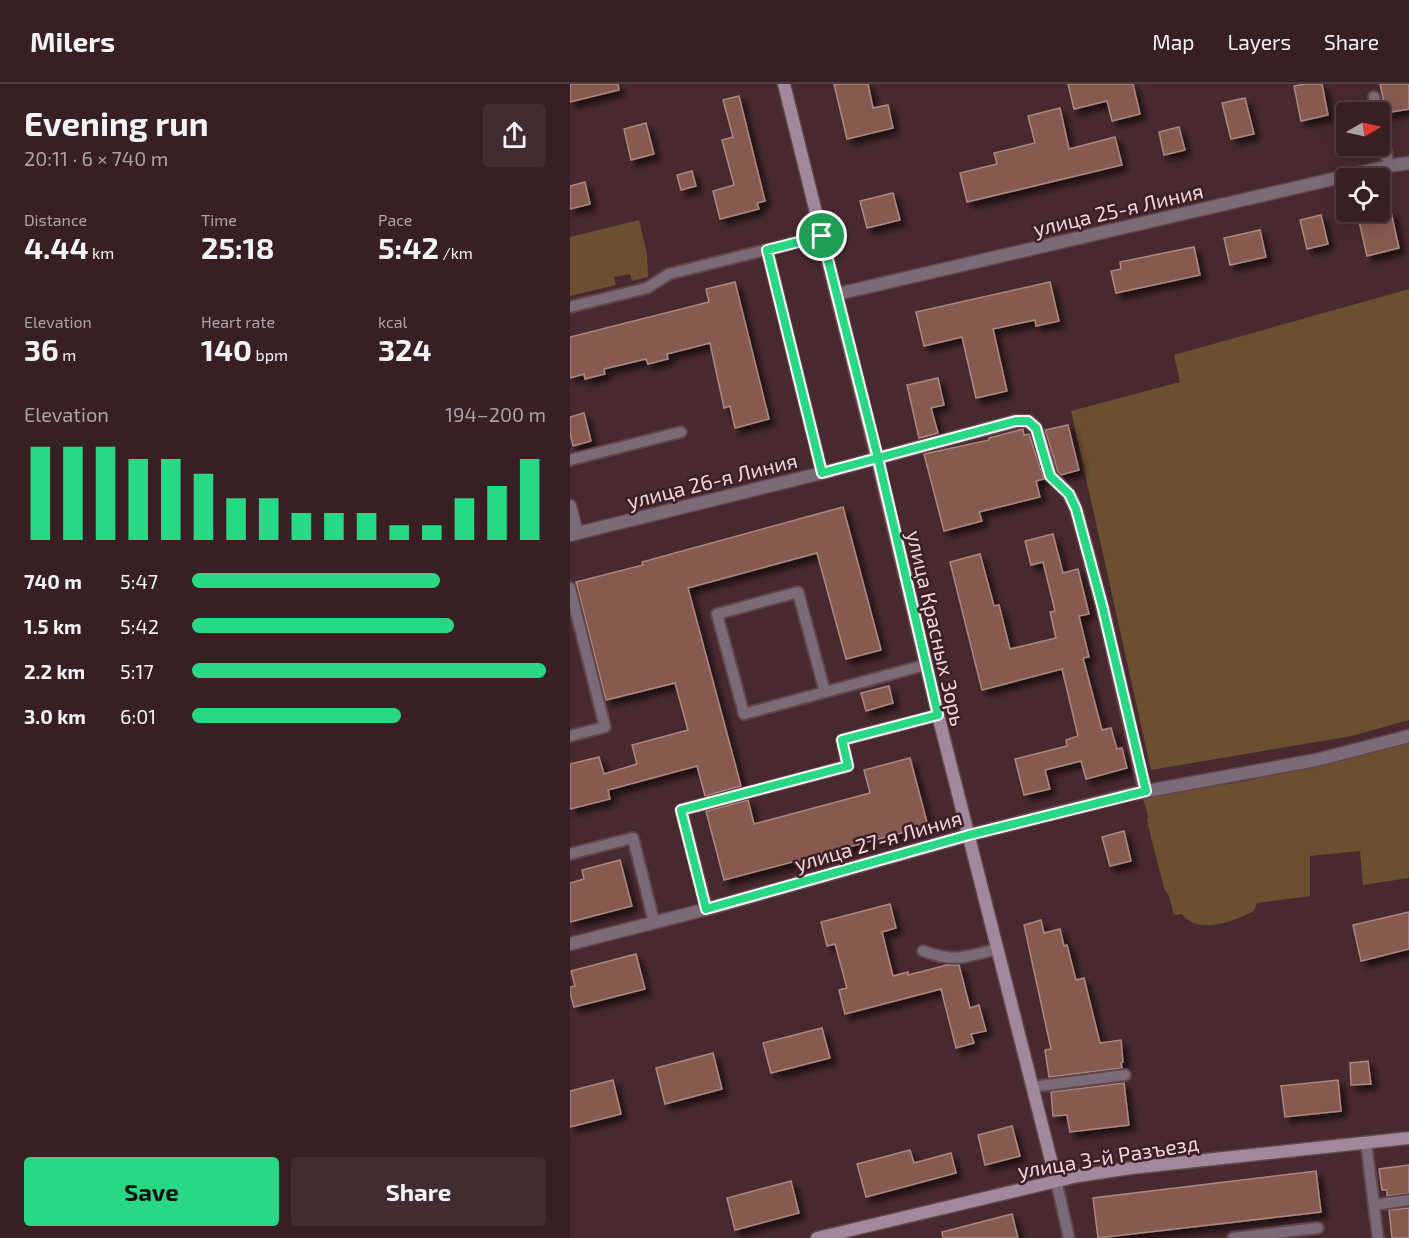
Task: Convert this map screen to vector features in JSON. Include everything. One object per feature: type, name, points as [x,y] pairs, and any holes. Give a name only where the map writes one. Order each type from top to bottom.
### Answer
[{"type":"street","name":"улица Красных Зорь","points":[[784,84],[878,458],[925,665],[1056,1180]]},
{"type":"street","name":"улица 25-я Линия","points":[[837,294],[1409,163]]},
{"type":"street","name":"улица 26-я Линия","points":[[573,534],[822,473],[1016,421],[1028,421],[1036,428],[1050,476],[1069,494],[1076,509],[1102,605],[1146,791]]},
{"type":"street","points":[[570,506],[573,534]]},
{"type":"street","name":"улица 27-я Линия","points":[[570,944],[706,909],[969,835],[1146,791],[1316,760],[1409,736]]},
{"type":"street","name":"улица 3-й Разъезд","points":[[818,1238],[1056,1180],[1131,1168],[1409,1137]]},
{"type":"lane","points":[[1374,98],[1375,102]]},
{"type":"lane","points":[[1387,156],[1389,166]]},
{"type":"lane","points":[[570,307],[646,288],[669,274],[822,236]]},
{"type":"lane","points":[[767,250],[822,473]]},
{"type":"lane","points":[[570,460],[681,432]]},
{"type":"lane","points":[[570,588],[605,727],[570,736]]},
{"type":"lane","points":[[825,692],[798,592],[717,614],[744,714],[925,665]]},
{"type":"lane","points":[[706,909],[681,810],[848,766],[842,740],[938,715]]},
{"type":"lane","points":[[570,854],[633,838],[654,922]]},
{"type":"lane","points":[[923,951],[944,958],[960,958],[997,949]]},
{"type":"lane","points":[[1032,1087],[1125,1075]]},
{"type":"lane","points":[[1366,1142],[1378,1238]]},
{"type":"lane","points":[[1056,1180],[1069,1238]]},
{"type":"lane","points":[[1374,1204],[1409,1200]]},
{"type":"lane","points":[[1233,1238],[1318,1228]]},
{"type":"shaded area","points":[[639,220],[647,253],[648,277],[632,281],[630,274],[614,277],[616,285],[570,296],[570,237]]},
{"type":"shaded area","points":[[1409,289],[1409,720],[1352,736],[1151,770],[1071,411],[1180,382],[1174,355]]},
{"type":"shaded area","points":[[1409,742],[1409,878],[1363,885],[1360,851],[1310,856],[1310,896],[1257,903],[1254,911],[1237,919],[1216,924],[1197,924],[1189,921],[1182,914],[1174,915],[1169,896],[1164,888],[1143,798],[1246,781]]},
{"type":"building","points":[[570,84],[618,84],[619,90],[570,102]]},
{"type":"building","points":[[834,84],[868,84],[873,108],[888,105],[893,128],[847,139]]},
{"type":"building","points":[[1068,84],[1133,84],[1140,114],[1112,121],[1107,101],[1074,109]]},
{"type":"building","points":[[1322,84],[1328,115],[1301,121],[1294,86]]},
{"type":"building","points":[[1380,84],[1409,84],[1409,109],[1390,112],[1390,102],[1384,102]]},
{"type":"building","points":[[739,96],[765,201],[757,203],[759,209],[720,219],[713,191],[734,185],[722,140],[733,137],[723,100]]},
{"type":"building","points":[[1245,98],[1254,134],[1231,139],[1222,103]]},
{"type":"building","points":[[1060,108],[1069,149],[1115,137],[1122,165],[967,202],[960,173],[997,164],[994,153],[1035,143],[1028,116]]},
{"type":"building","points":[[646,123],[654,154],[631,160],[624,129]]},
{"type":"building","points":[[1179,127],[1185,150],[1164,155],[1159,132]]},
{"type":"building","points":[[692,171],[696,186],[681,190],[677,175]]},
{"type":"building","points":[[585,182],[590,204],[570,209],[570,186]]},
{"type":"building","points":[[893,193],[900,220],[867,228],[860,201]]},
{"type":"building","points":[[1391,212],[1399,248],[1367,256],[1359,222],[1390,222]]},
{"type":"building","points":[[1321,215],[1328,244],[1307,249],[1300,220]]},
{"type":"building","points":[[1260,230],[1266,257],[1230,265],[1224,238]]},
{"type":"building","points":[[1194,247],[1200,275],[1116,293],[1111,271],[1121,269],[1120,262]]},
{"type":"building","points":[[735,282],[769,419],[735,428],[730,406],[724,408],[710,343],[667,354],[668,359],[648,364],[646,359],[604,369],[605,374],[585,379],[584,374],[570,378],[570,337],[709,302],[706,289]]},
{"type":"building","points":[[1050,282],[1059,321],[1036,326],[1035,320],[993,329],[1007,391],[976,398],[962,337],[924,346],[916,312]]},
{"type":"building","points":[[938,378],[944,405],[931,408],[938,433],[919,438],[907,385]]},
{"type":"building","points":[[584,413],[591,441],[573,446],[570,417]]},
{"type":"building","points":[[1068,425],[1079,470],[1061,475],[1058,472],[1045,430]]},
{"type":"building","points":[[1023,429],[1024,435],[1029,434],[1044,479],[1036,481],[1040,497],[979,512],[982,521],[944,531],[924,454],[989,440],[989,438]]},
{"type":"building","points":[[843,507],[881,650],[846,659],[817,553],[688,588],[741,786],[705,796],[697,766],[608,790],[610,799],[570,809],[570,764],[599,757],[604,774],[637,764],[632,745],[688,730],[675,683],[606,700],[576,582]]},
{"type":"building","points":[[1053,534],[1063,573],[1078,569],[1089,614],[1079,616],[1089,657],[1083,658],[1102,730],[1111,728],[1117,749],[1122,748],[1127,768],[1086,779],[1081,761],[1045,770],[1050,789],[1024,795],[1015,759],[1067,746],[1066,740],[1078,736],[1062,669],[982,690],[950,562],[980,554],[994,606],[999,605],[1010,649],[1056,638],[1050,612],[1055,611],[1043,562],[1031,565],[1025,541]]},
{"type":"building","points":[[889,686],[893,703],[866,711],[861,693]]},
{"type":"building","points":[[910,758],[928,826],[724,880],[706,811],[748,800],[754,824],[870,793],[864,770]]},
{"type":"building","points":[[1124,831],[1131,861],[1110,866],[1102,837]]},
{"type":"building","points":[[620,860],[632,906],[570,922],[570,883],[584,879],[582,870]]},
{"type":"building","points":[[890,904],[896,928],[882,932],[893,976],[908,972],[908,975],[947,965],[959,965],[970,1008],[979,1005],[986,1031],[971,1034],[974,1043],[956,1048],[941,989],[845,1014],[839,990],[847,988],[835,944],[827,946],[821,922]]},
{"type":"building","points":[[1409,912],[1409,949],[1361,961],[1353,925]]},
{"type":"building","points":[[1041,920],[1044,933],[1060,929],[1064,946],[1067,945],[1076,980],[1084,978],[1100,1043],[1121,1040],[1122,1068],[1049,1077],[1045,1050],[1051,1049],[1024,925]]},
{"type":"building","points":[[636,954],[645,989],[574,1007],[570,993],[570,987],[575,986],[571,971]]},
{"type":"building","points":[[822,1028],[830,1058],[771,1073],[763,1043]]},
{"type":"building","points":[[713,1053],[722,1089],[665,1104],[656,1068]]},
{"type":"building","points":[[1368,1061],[1371,1084],[1351,1085],[1350,1063]]},
{"type":"building","points":[[613,1080],[621,1114],[570,1127],[570,1091]]},
{"type":"building","points":[[1338,1080],[1341,1111],[1285,1117],[1281,1086]]},
{"type":"building","points":[[1124,1083],[1129,1125],[1070,1132],[1067,1115],[1053,1116],[1051,1092]]},
{"type":"building","points":[[1012,1126],[1020,1156],[985,1165],[978,1135]]},
{"type":"building","points":[[910,1150],[914,1163],[951,1153],[956,1173],[866,1197],[857,1164]]},
{"type":"building","points":[[1409,1165],[1409,1193],[1387,1196],[1387,1190],[1382,1190],[1379,1169]]},
{"type":"building","points":[[1316,1171],[1321,1212],[1098,1238],[1093,1198]]},
{"type":"building","points":[[791,1181],[799,1213],[735,1230],[727,1198]]},
{"type":"building","points":[[1409,1208],[1409,1238],[1392,1238],[1389,1210]]},
{"type":"building","points":[[1012,1214],[1018,1238],[943,1238],[942,1232]]},
{"type":"route","points":[[822,236],[767,250],[822,473],[878,458],[1016,421],[1028,421],[1036,428],[1050,476],[1069,494],[1076,509],[1102,605],[1146,791],[969,835],[706,909],[681,810],[848,766],[842,740],[938,715],[878,458],[822,236]]}]
